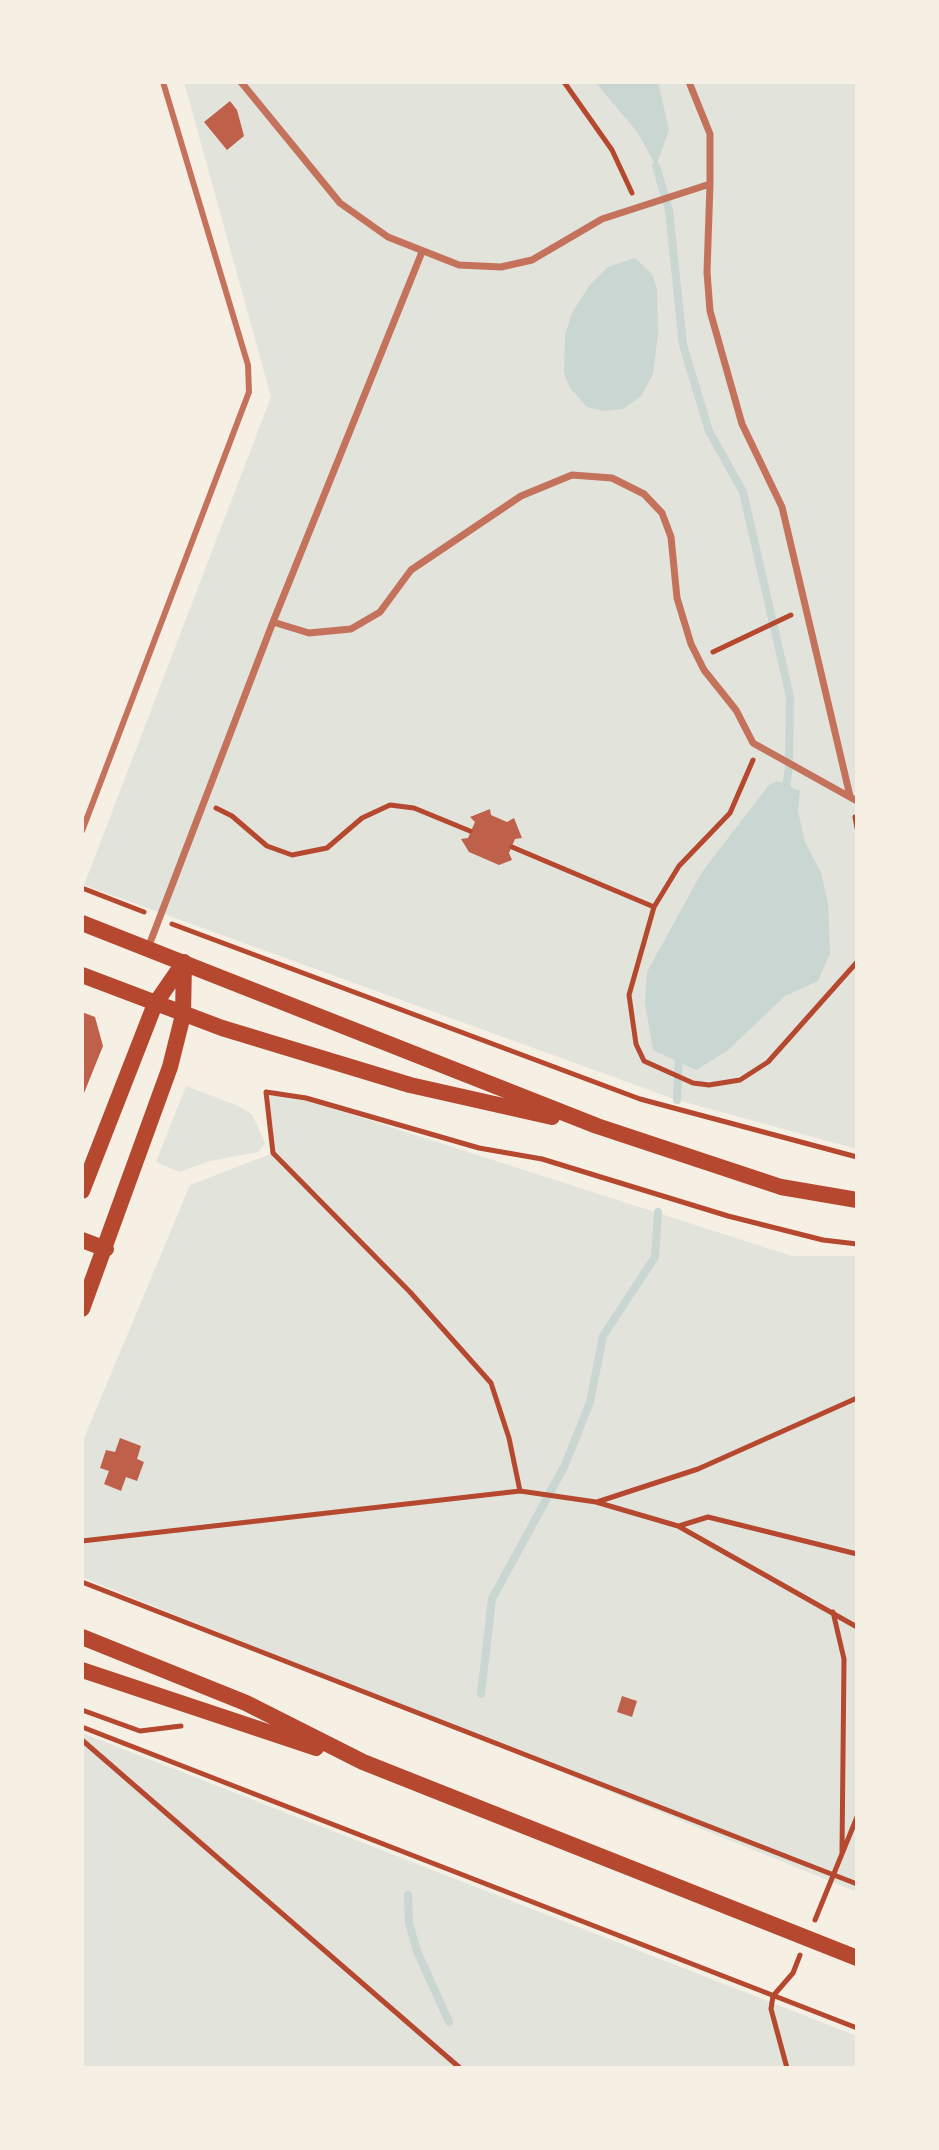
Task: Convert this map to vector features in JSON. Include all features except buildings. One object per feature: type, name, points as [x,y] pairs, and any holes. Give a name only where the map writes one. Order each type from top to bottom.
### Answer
[{"type":"main road","points":[[82,923],[597,1126],[781,1187],[857,1200]]},
{"type":"main road","points":[[83,1183],[155,1004],[184,962]]},
{"type":"main road","points":[[82,1309],[170,1067],[183,1015],[184,962]]},
{"type":"main road","points":[[82,975],[183,1015],[410,1085],[597,1126]]},
{"type":"main road","points":[[82,1240],[106,1249]]},
{"type":"main road","points":[[82,1637],[246,1703],[363,1762]]},
{"type":"main road","points":[[82,1670],[363,1762],[857,1958]]},
{"type":"street","points":[[241,82],[328,192],[376,231],[422,252],[472,266],[517,264],[552,249],[586,226],[710,184]]},
{"type":"street","points":[[689,82],[710,134],[710,311],[742,424],[782,507],[854,799]]},
{"type":"street","points":[[148,948],[273,622],[422,252]]},
{"type":"street","points":[[273,622],[301,631],[325,633],[368,621],[380,612],[411,570],[521,496],[558,479],[602,476],[635,487],[662,513],[671,537],[677,598],[698,660],[736,710],[753,743],[854,799]]},
{"type":"lane","points":[[82,831],[249,392],[248,365],[163,82]]},
{"type":"path","points":[[564,82],[612,150],[639,208]]},
{"type":"path","points":[[698,660],[788,617]]},
{"type":"path","points":[[753,743],[752,768],[730,813],[679,866],[654,907],[629,995],[636,1044],[644,1061],[693,1083],[709,1085],[740,1080],[768,1062],[857,962]]},
{"type":"path","points":[[204,803],[232,816],[267,846],[292,855],[327,848],[362,818],[390,805],[414,808],[470,831]]},
{"type":"path","points":[[512,847],[654,907]]},
{"type":"path","points":[[82,888],[640,1099],[857,1157]]},
{"type":"path","points":[[266,971],[270,961]]},
{"type":"path","points":[[520,1491],[509,1438],[491,1383],[410,1292],[273,1153],[266,1092],[306,1098],[479,1148],[542,1159],[728,1216],[823,1240],[857,1244]]},
{"type":"path","points":[[596,1502],[698,1469],[857,1398]]},
{"type":"path","points":[[82,1541],[520,1491],[596,1502],[678,1526],[857,1627]]},
{"type":"path","points":[[678,1526],[708,1517],[857,1554]]},
{"type":"path","points":[[82,1582],[857,1884]]},
{"type":"path","points":[[833,1612],[844,1659],[841,1857]]},
{"type":"path","points":[[82,1710],[120,1725]]},
{"type":"path","points":[[82,1727],[857,2028]]},
{"type":"path","points":[[82,1740],[460,2068]]},
{"type":"path","points":[[824,1898],[857,1817]]},
{"type":"path","points":[[787,2068],[771,2009],[773,1996],[793,1973]]},
{"type":"shaded area","points":[[184,82],[857,82],[857,1149],[677,1100],[84,885],[271,397]]},
{"type":"shaded area","points":[[595,82],[658,82],[669,130],[656,166],[638,133]]},
{"type":"shaded area","points":[[635,258],[652,274],[657,289],[658,334],[653,374],[641,396],[623,409],[604,411],[587,407],[570,388],[564,373],[565,335],[572,313],[589,286],[608,267]]},
{"type":"shaded area","points":[[778,781],[800,791],[798,811],[805,842],[821,873],[828,903],[830,953],[818,981],[785,996],[727,1051],[696,1070],[653,1050],[645,1003],[647,972],[702,872],[769,785]]},
{"type":"shaded area","points":[[186,1086],[252,1114],[265,1143],[258,1152],[210,1161],[179,1172],[156,1162]]},
{"type":"shaded area","points":[[275,1090],[792,1256],[857,1256],[857,1892],[82,1577],[82,1443],[190,1185],[273,1153],[266,1092]]},
{"type":"shaded area","points":[[82,1733],[857,2036],[857,2068],[82,2068]]},
{"type":"waterway","points":[[656,166],[669,210],[683,345],[709,431],[743,492],[790,697],[789,767],[785,795]]},
{"type":"waterway","points":[[677,1100],[679,1053]]},
{"type":"waterway","points":[[481,1694],[492,1599],[565,1465],[590,1402],[603,1336],[655,1257],[658,1212]]},
{"type":"waterway","points":[[408,1895],[409,1923],[417,1951],[449,2022]]}]
